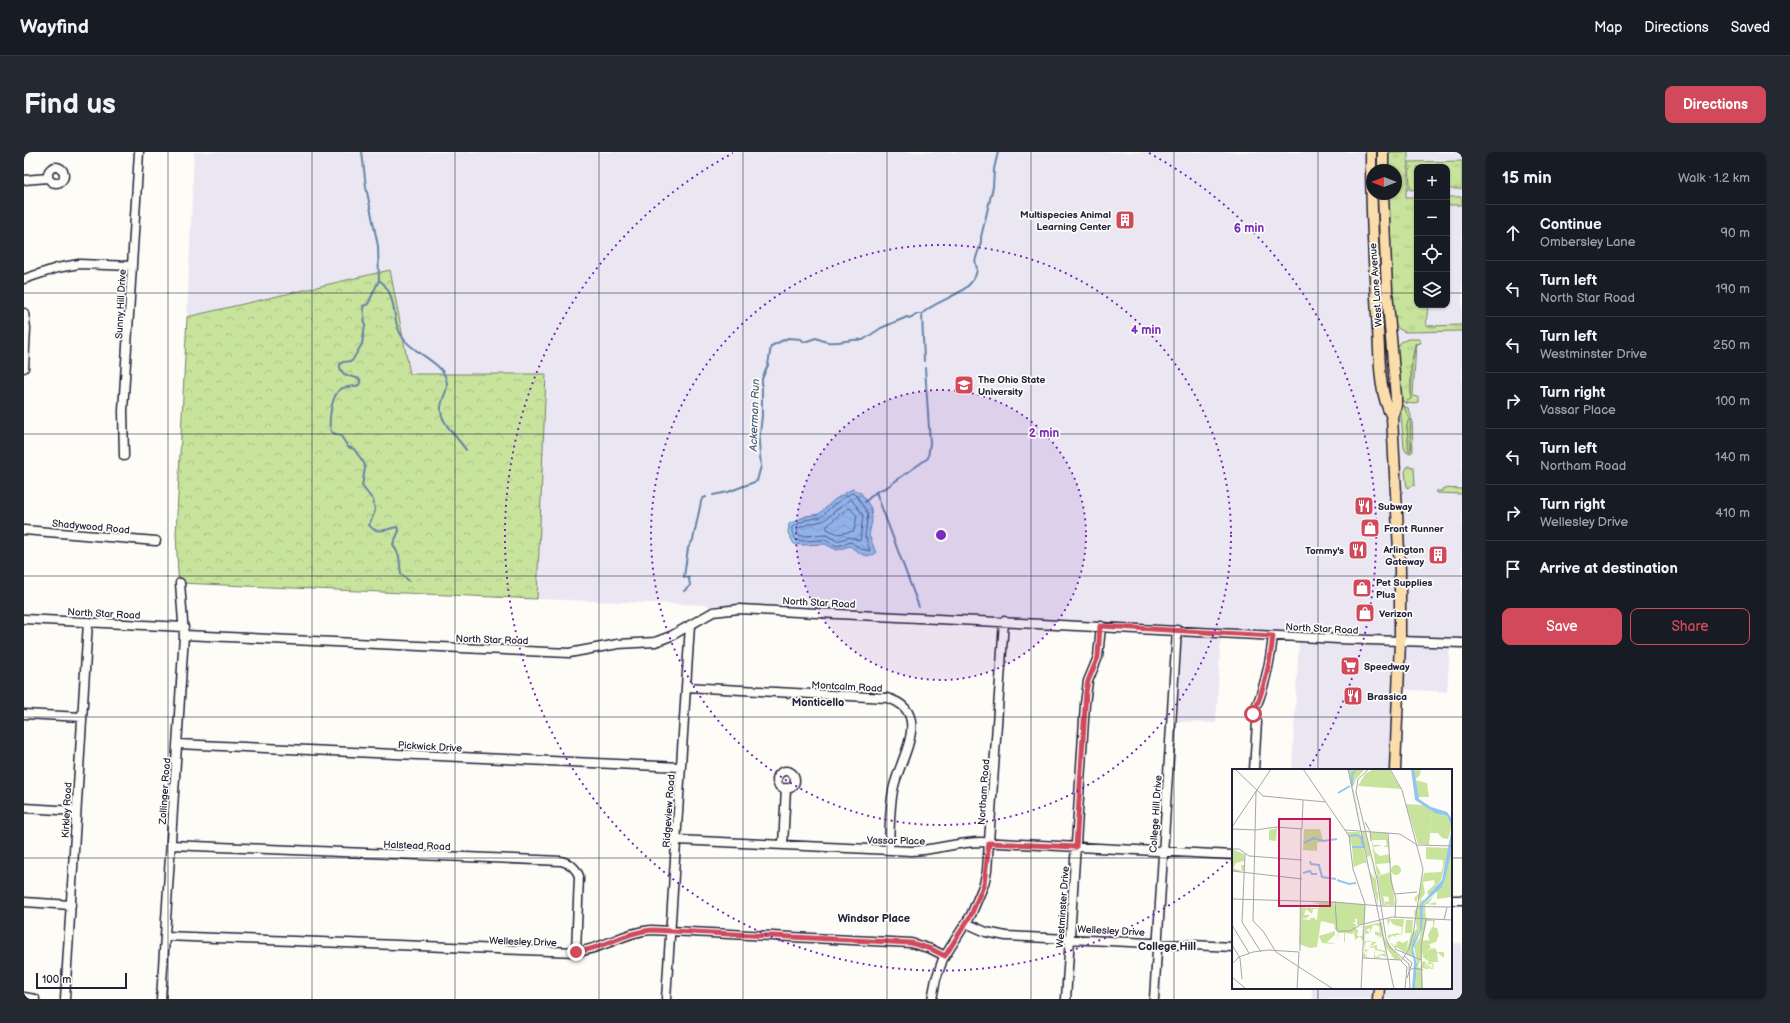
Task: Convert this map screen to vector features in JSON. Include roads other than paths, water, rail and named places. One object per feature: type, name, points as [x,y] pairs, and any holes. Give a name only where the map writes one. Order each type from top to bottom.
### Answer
[{"type":"main road","name":"West Lane Avenue","points":[[1371,152],[1373,250],[1384,396],[1392,417],[1400,570],[1400,641],[1395,769]]},
{"type":"main road","points":[[1383,152],[1383,164]]},
{"type":"main road","name":"West Lane Avenue","points":[[1383,200],[1387,292],[1396,397],[1396,405],[1392,417]]},
{"type":"main road","points":[[1378,999],[1379,989]]},
{"type":"street","name":"Sunny Hill Drive","points":[[124,456],[123,411],[139,152]]},
{"type":"street","points":[[24,180],[48,178]]},
{"type":"street","points":[[24,279],[57,268],[79,264],[132,266]]},
{"type":"street","points":[[24,313],[26,328],[24,368]]},
{"type":"street","name":"Shadywood Road","points":[[24,530],[156,541]]},
{"type":"street","name":"Zollinger Road","points":[[161,999],[184,631],[180,583]]},
{"type":"street","name":"North Star Road","points":[[24,619],[88,622],[184,631],[569,653],[612,645],[655,642],[671,636],[713,612],[739,609],[1004,621],[1273,636],[1462,643]]},
{"type":"street","name":"Northam Road","points":[[932,999],[936,979],[945,956],[966,923],[984,884],[989,843],[1004,621]]},
{"type":"street","name":"Kirkley Road","points":[[65,999],[88,622]]},
{"type":"street","name":"Ridgeview Road","points":[[666,999],[690,625]]},
{"type":"street","name":"Westminster Drive","points":[[1066,999],[1086,692],[1088,681],[1098,657],[1100,626]]},
{"type":"street","name":"College Hill Drive","points":[[1154,999],[1177,630]]},
{"type":"street","points":[[1253,714],[1262,694],[1269,667],[1273,636]]},
{"type":"street","name":"Montcalm Road","points":[[686,687],[887,698],[899,701],[907,710],[911,721],[908,750],[893,787],[889,850]]},
{"type":"street","points":[[24,714],[82,717]]},
{"type":"street","points":[[1254,769],[1257,722]]},
{"type":"street","name":"Pickwick Drive","points":[[177,744],[681,767]]},
{"type":"street","points":[[783,845],[786,788]]},
{"type":"street","points":[[24,808],[76,811]]},
{"type":"street","name":"Vassar Place","points":[[677,840],[889,850],[932,850],[963,842],[1232,855]]},
{"type":"street","name":"Halstead Road","points":[[171,845],[561,861],[569,863],[576,869],[579,876],[576,952]]},
{"type":"street","points":[[24,902],[71,905]]},
{"type":"street","name":"Wellesley Drive","points":[[966,923],[986,932],[1006,936],[1232,946]]},
{"type":"street","name":"Wellesley Drive","points":[[165,936],[576,952],[592,950],[640,931],[671,931],[911,943],[931,949],[945,956]]},
{"type":"street","points":[[24,997],[35,999]]},
{"type":"water","points":[[852,489],[861,493],[871,508],[872,521],[869,535],[876,553],[870,556],[866,555],[859,553],[850,546],[837,550],[825,544],[794,544],[788,533],[789,524],[806,516],[819,514],[834,500]]},
{"type":"waterway","points":[[362,152],[366,187],[378,246],[379,280],[368,304],[363,306],[365,325],[362,344],[352,361],[343,362],[340,364],[341,371],[349,376],[360,379],[360,382],[359,385],[343,388],[336,395],[331,408],[330,427],[331,432],[341,436],[348,447],[354,449],[364,463],[365,468],[362,486],[373,500],[375,511],[369,525],[378,531],[397,527],[399,531],[393,544],[399,556],[401,574],[409,581]]},
{"type":"waterway","name":"Ackerman Run","points":[[713,495],[728,492],[757,481],[761,466],[759,443],[762,416],[762,379],[768,365],[771,346],[788,338],[801,339],[804,342],[816,338],[825,342],[863,340],[881,328],[907,317],[910,318],[916,314],[922,314],[969,285],[977,270],[975,260],[980,245],[993,187],[994,169],[998,152]]},
{"type":"waterway","points":[[379,280],[385,286],[392,300],[399,331],[403,338],[443,373],[446,379],[447,388],[441,408],[442,417],[466,450]]},
{"type":"waterway","name":"Ackerman Run","points":[[922,314],[924,361]]},
{"type":"waterway","name":"Ackerman Run","points":[[919,607],[876,492],[887,487],[928,458],[930,443],[925,368]]},
{"type":"waterway","name":"Ackerman Run","points":[[865,502],[876,492]]},
{"type":"waterway","name":"Ackerman Run","points":[[684,591],[690,586],[689,578],[684,577],[688,548],[693,540],[702,499],[706,497]]},
{"type":"place","name":"Multispecies Animal Learning Center","points":[[1125,220]]},
{"type":"place","name":"The Ohio State University","points":[[964,385]]},
{"type":"place","name":"Subway","points":[[1364,506]]},
{"type":"place","name":"Front Runner","points":[[1370,528]]},
{"type":"place","name":"Tommy's","points":[[1358,550]]},
{"type":"place","name":"Arlington Gateway","points":[[1438,555]]},
{"type":"place","name":"Pet Supplies Plus","points":[[1362,588]]},
{"type":"place","name":"Verizon","points":[[1365,613]]},
{"type":"place","name":"Speedway","points":[[1350,666]]},
{"type":"place","name":"Brassica","points":[[1353,696]]},
{"type":"district","name":"Monticello","points":[[818,702]]},
{"type":"district","name":"Windsor Place","points":[[874,918]]},
{"type":"district","name":"College Hill","points":[[1167,946]]}]
